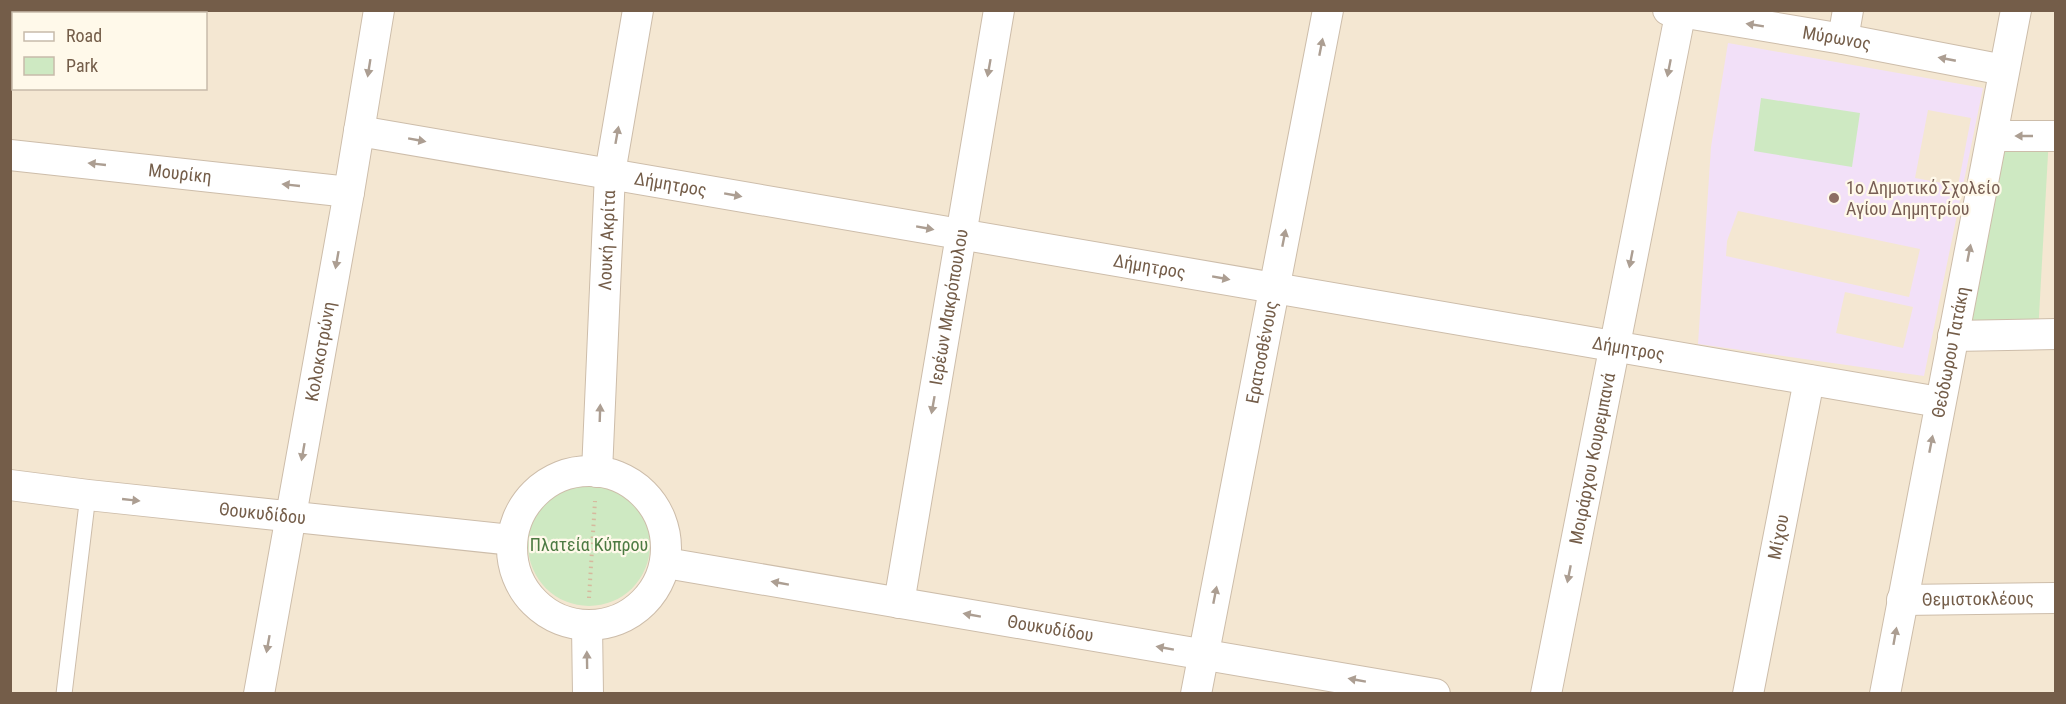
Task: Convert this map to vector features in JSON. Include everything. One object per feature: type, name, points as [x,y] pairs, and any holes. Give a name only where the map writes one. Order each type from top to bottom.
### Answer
[{"type":"street","name":"Κολοκοτρώνη","points":[[260,693],[379,10]]},
{"type":"street","name":"Λουκή Ακρίτα","points":[[597,472],[610,174],[638,10]]},
{"type":"street","name":"Ιερέων Μακρόπουλου","points":[[899,603],[999,10]]},
{"type":"street","name":"Ερατοσθένους","points":[[1196,693],[1328,10]]},
{"type":"street","name":"Θεόδωρου Τατάκη","points":[[1885,693],[2016,10]]},
{"type":"street","name":"Μύρωνος","points":[[1676,11],[1845,25],[2004,70]]},
{"type":"street","name":"Μοιράρχου Κουρεμπανά","points":[[1546,693],[1614,346],[1676,11]]},
{"type":"street","name":"Δήμητρος","points":[[359,130],[1939,402]]},
{"type":"street","points":[[1993,136],[2055,136]]},
{"type":"street","name":"Μουρίκη","points":[[10,155],[349,192]]},
{"type":"street","points":[[1953,336],[2055,334]]},
{"type":"street","name":"Μίχου","points":[[1748,693],[1809,380]]},
{"type":"street","points":[[581,471],[597,472],[614,475],[629,482],[653,504],[664,526],[667,543],[666,564],[653,594],[640,607],[615,622],[587,626],[571,624],[556,618],[531,599],[516,572],[512,540],[516,523],[524,507],[541,488],[564,475],[581,471]]},
{"type":"street","name":"Θουκυδίδου","points":[[10,484],[88,495],[512,540]]},
{"type":"street","name":"Θουκυδίδου","points":[[666,564],[1435,693]]},
{"type":"street","name":"Θεμιστοκλέους","points":[[1902,600],[2055,598]]},
{"type":"street","points":[[587,626],[588,693]]},
{"type":"lane","points":[[64,693],[88,495]]},
{"type":"path","points":[[587,626],[597,472]]},
{"type":"shaded area","points":[[11,11],[2055,11],[2055,693],[11,693]]},
{"type":"shaded area","name":"1ο Δημοτικό Σχολείο Αγίου Δημητρίου","points":[[1728,43],[1983,88],[1924,376],[1698,344],[1711,147]],"holes":[[[1928,110],[1971,118],[1958,186],[1915,178]],[[1738,211],[1920,249],[1909,297],[1726,256],[1727,241]],[[1845,292],[1913,307],[1903,348],[1836,333]]]},
{"type":"green space","points":[[1761,98],[1860,113],[1852,167],[1754,151]]},
{"type":"green space","points":[[1993,136],[2049,136],[2038,334],[1953,336]]},
{"type":"green space","name":"Πλατεία Κύπρου","points":[[589,484],[612,489],[623,494],[632,502],[640,511],[645,522],[650,545],[645,568],[640,579],[632,588],[623,596],[612,601],[589,606],[566,601],[555,596],[546,588],[538,579],[533,568],[528,545],[533,522],[538,511],[546,502],[555,494],[566,489]]},
{"type":"place","name":"1ο Δημοτικό Σχολείο Αγίου Δημητρίου","points":[[1834,198]]}]
